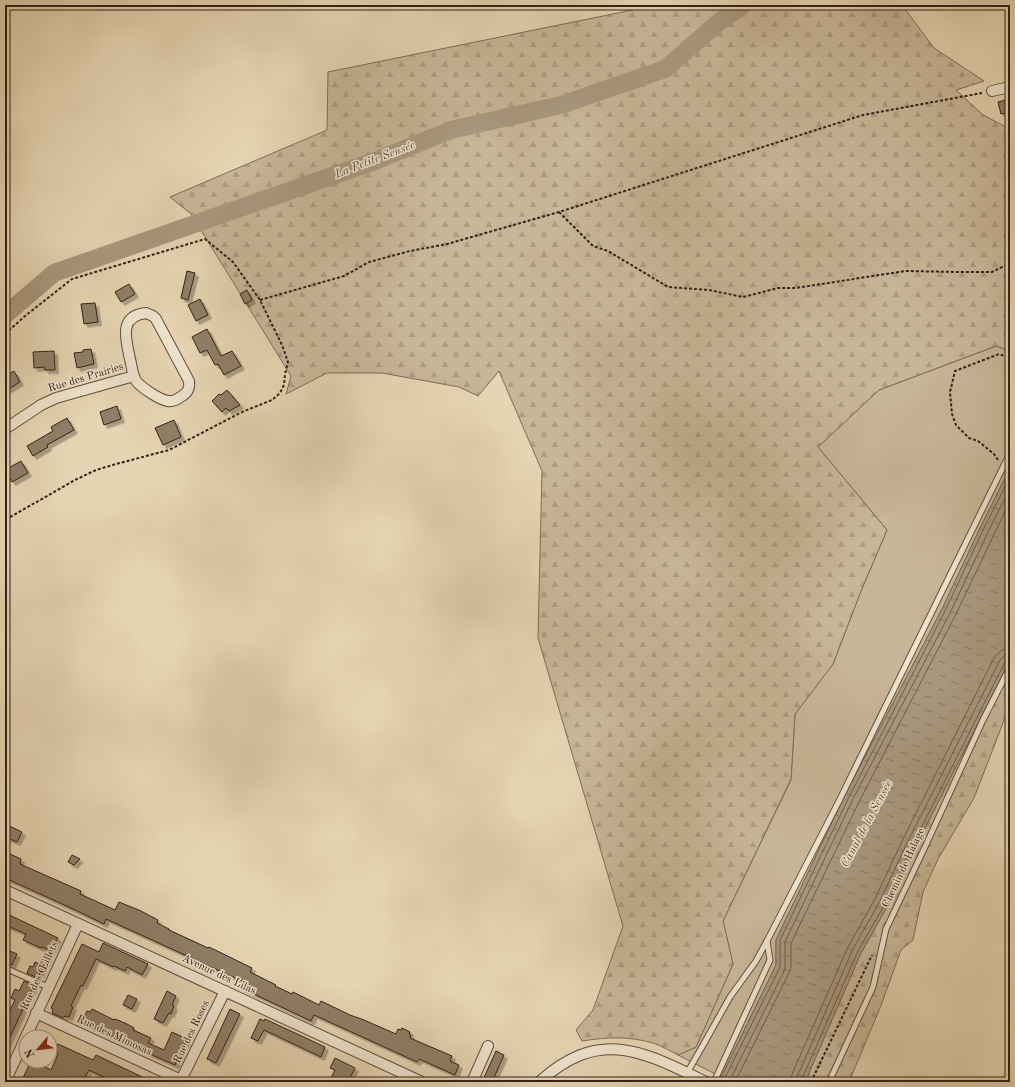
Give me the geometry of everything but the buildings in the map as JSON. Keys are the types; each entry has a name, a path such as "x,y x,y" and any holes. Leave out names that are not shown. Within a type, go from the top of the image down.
{"street":[{"path":"992,91 1010,87"},
{"name":"Rue des Prairies","path":"150,314 156,319 185,370 190,381 189,387 187,392 181,397 172,401 165,400 143,387 134,376 125,337 125,329 128,322 136,315 150,314"},
{"name":"Rue des Prairies","path":"5,429 41,405 56,398 134,376"},
{"name":"Avenue des Lilas","path":"5,890 225,991 401,1078 422,1082"},
{"name":"Rue des Œillets","path":"5,1082 78,924"},
{"name":"Rue des Roses","path":"183,1081 225,991"},
{"name":"Rue des Mimosas","path":"36,1013 183,1081"},
{"path":"472,1082 488,1046"},
{"path":"540,1082 552,1071 573,1058 590,1051 608,1049 623,1050 646,1055 706,1082"}],"lane":[{"path":"687,1073 730,997 756,961 767,942 839,801 1010,454"},
{"name":"Chemin de Halage","path":"829,1082 873,987 886,929 983,720 1010,667"},
{"path":"714,1082 770,960 767,942"},
{"path":"5,968 48,987"}],"path":[{"path":"260,300 344,276 369,262 410,251 447,244 559,212 863,115 992,91"},
{"path":"559,212 592,246 608,251 668,287 708,290 743,297 778,288 796,288 905,271 992,272 1010,263"},
{"path":"5,334 25,316 72,279 206,240 233,262 260,300 282,345 288,362 284,385 280,393 272,400 242,412 169,450 116,464 91,473 70,483 5,520"},
{"path":"1003,467 994,454 978,441 969,438 956,425 952,414 950,392 955,371 999,354 1010,358"},
{"path":"811,1082 874,952"}],"green space":[{"path":"657,5 902,5 934,48 984,81 956,90 983,115 1010,129 1010,351 996,346 879,390 818,447 887,530 861,591 833,664 795,714 791,779 723,921 733,964 696,1047 678,1055 656,1044 635,1039 609,1038 582,1041 576,1030 593,1010 623,926 538,638 542,471 499,371 478,396 459,387 382,373 327,373 286,394 291,376 191,214 170,197 327,130 328,72"},
{"path":"996,346 1010,351 1010,468 942,609 845,795 776,940 776,965 721,1077 678,1055 696,1047 733,964 723,921 791,780 795,714 833,664 861,591 887,530 818,447 879,390"},
{"path":"1010,660 1010,705 974,798 938,859 923,892 913,940 901,950 880,1008 849,1082 805,1082 861,953 888,905 915,848"}],"water":[{"name":"Canal de la Sensée","path":"1010,468 1010,660 915,848 888,905 861,953 805,1082 719,1082 776,965 776,940 845,795 942,609"}],"waterway":[{"name":"La Petite Sensée","path":"5,315 54,273 375,161 451,130 561,105 665,69 719,22 743,5"}]}
